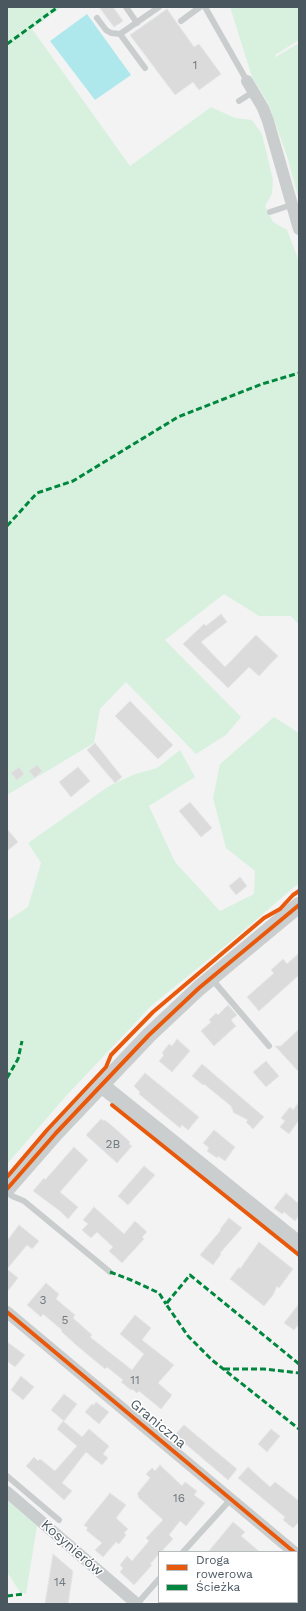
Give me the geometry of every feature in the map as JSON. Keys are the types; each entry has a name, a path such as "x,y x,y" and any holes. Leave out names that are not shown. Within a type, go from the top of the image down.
{"street":[{"path":"247,81 263,108 268,121 299,229"},
{"path":"7,1189 100,1084 149,1035 211,978 297,911"},
{"path":"100,1084 299,1244"},
{"name":"Graniczna","path":"7,1312 293,1551"},
{"name":"Kosynierów","path":"7,1492 137,1604"}],"lane":[{"path":"126,7 137,23"},
{"path":"97,18 106,30 111,33 120,34 159,7"},
{"path":"181,21 200,7"},
{"path":"205,7 247,81"},
{"path":"120,34 145,68"},
{"path":"239,100 253,92"},
{"path":"270,212 291,205"},
{"path":"211,978 269,1046"},
{"path":"7,1192 24,1201 110,1272"},
{"path":"7,1476 59,1520"},
{"path":"184,1551 231,1499"},
{"path":"137,1604 158,1580"}],"green space":[{"path":"7,7 62,7 32,29 130,166 211,107 235,118 252,120 262,134 273,180 272,194 265,206 273,222 287,230 299,261 299,625 291,616 259,616 224,594 165,640 241,717 226,735 196,754 126,682 100,709 94,743 7,795"},
{"path":"230,7 299,7 299,40 275,55 276,57 299,43 299,200 287,156 268,103 252,77"},
{"path":"274,717 299,733 299,883 236,937 151,1006 66,1096 7,1164 7,921 28,907 41,863 28,843 109,786 135,774 157,768 180,750 195,777 149,806 175,862 220,911 254,894 255,871 226,848 213,798 220,764"},
{"path":"7,1500 37,1526 26,1594 20,1592 7,1572"}],"water":[{"path":"87,14 131,75 95,100 50,41"}],"building":[{"path":"99,7 113,7 123,21 114,27"},
{"path":"167,9 194,47 199,44 221,74 199,90 193,82 175,95 130,35"},
{"path":"221,614 227,622 201,642 225,667 256,635 278,656 259,676 249,667 228,688 183,644 204,624 206,626"},
{"path":"130,701 173,745 158,759 115,716"},
{"path":"95,743 122,777 115,783 87,750"},
{"path":"37,765 42,771 35,778 29,771"},
{"path":"19,767 24,774 17,780 11,773"},
{"path":"78,767 90,781 71,797 59,782"},
{"path":"190,802 212,828 201,837 179,811"},
{"path":"7,829 18,842 7,851"},
{"path":"240,877 247,886 236,895 229,886"},
{"path":"299,953 299,975 259,1011 247,997 274,973 271,970 283,959 287,964"},
{"path":"228,1005 237,1015 231,1020 236,1026 214,1046 201,1031 211,1022 209,1020 216,1013 218,1015"},
{"path":"299,1029 299,1072 275,1046 281,1046"},
{"path":"177,1039 190,1051 172,1072 159,1061 164,1055 162,1053 169,1044 172,1046"},
{"path":"266,1061 279,1076 266,1087 253,1072"},
{"path":"202,1064 264,1117 253,1129 246,1122 248,1120 234,1113 231,1106 192,1076"},
{"path":"145,1073 199,1117 188,1130 182,1125 180,1128 139,1094 140,1092 134,1086"},
{"path":"299,1102 299,1120 289,1134 280,1127 285,1121 281,1118 290,1107 293,1110"},
{"path":"101,1119 104,1121 105,1120 118,1131 130,1142 129,1144 132,1146 117,1163 86,1135"},
{"path":"214,1130 235,1147 225,1161 218,1156 217,1158 207,1151 209,1148 203,1143"},
{"path":"74,1147 88,1160 60,1192 78,1207 68,1219 60,1211 33,1191 44,1178 45,1180"},
{"path":"144,1166 155,1175 128,1205 118,1196"},
{"path":"286,1193 299,1204 299,1215 295,1221 284,1212 282,1214 274,1208"},
{"path":"94,1207 124,1234 135,1221 147,1232 142,1237 144,1239 122,1263 109,1251 113,1247 97,1232 91,1238 82,1230 88,1224 83,1220"},
{"path":"229,1218 242,1228 220,1253 221,1254 213,1265 200,1255"},
{"path":"19,1225 39,1241 32,1249 27,1245 7,1269 7,1241"},
{"path":"259,1242 293,1269 279,1288 277,1286 273,1295 264,1306 230,1279 239,1267 240,1269"},
{"path":"7,1269 18,1278 7,1292"},
{"path":"46,1283 59,1294 56,1299 75,1315 73,1318 92,1335 90,1337 132,1370 144,1354 120,1334 135,1315 151,1328 142,1340 174,1365 158,1383 172,1395 161,1409 139,1391 137,1393 132,1389 131,1390 121,1382 123,1380 107,1367 105,1369 75,1344 61,1331 62,1330 43,1314 41,1317 27,1305"},
{"path":"299,1304 299,1324 294,1330 284,1323"},
{"path":"7,1342 25,1355 15,1367 7,1361"},
{"path":"21,1376 34,1387 23,1400 11,1390"},
{"path":"64,1394 77,1404 64,1421 51,1410"},
{"path":"96,1402 109,1412 99,1424 85,1412 92,1404 94,1405"},
{"path":"63,1421 82,1437 89,1429 109,1446 103,1454 108,1458 102,1465 86,1452 62,1483 72,1491 64,1500 26,1466 34,1457 38,1461 40,1459 55,1471 77,1446 57,1429"},
{"path":"184,1425 237,1469 228,1480 175,1435"},
{"path":"271,1429 280,1436 267,1452 258,1444"},
{"path":"160,1465 182,1486 185,1482 197,1491 194,1495 205,1503 186,1526 180,1521 169,1535 173,1539 162,1551 158,1551 158,1555 150,1564 152,1565 134,1585 120,1572 123,1568 120,1565 127,1556 132,1561 149,1541 146,1538 163,1520 138,1497 139,1496 137,1494 150,1478 146,1474 152,1468 155,1471"},
{"path":"248,1467 270,1487 275,1482 299,1501 299,1522 293,1528 283,1520 285,1517 238,1478"},
{"path":"110,1493 126,1505 116,1518 128,1529 124,1533 126,1535 119,1544 116,1542 103,1557 95,1550 102,1543 86,1530 88,1528 84,1525"},
{"path":"233,1522 245,1532 241,1536 259,1551 209,1551"},
{"path":"53,1554 73,1571 68,1604 45,1604"}],"marked path":[{"path":"7,44 58,7"},
{"path":"7,526 37,493 73,481 178,417 262,384 299,373"},
{"path":"7,1078 18,1059 22,1041"},
{"path":"110,1272 159,1293 166,1304"},
{"path":"299,1364 190,1275 166,1304 188,1336 212,1360 299,1429"},
{"path":"224,1369 264,1369 299,1373"},
{"path":"7,1596 23,1594"}],"cycle path":[{"path":"7,1177 47,1130 106,1067 111,1055 153,1012 264,918 280,909 293,895 299,891"},
{"path":"7,1189 56,1133 149,1035 199,988 299,905"},
{"path":"112,1105 299,1255"},
{"path":"7,1312 293,1551"}]}
